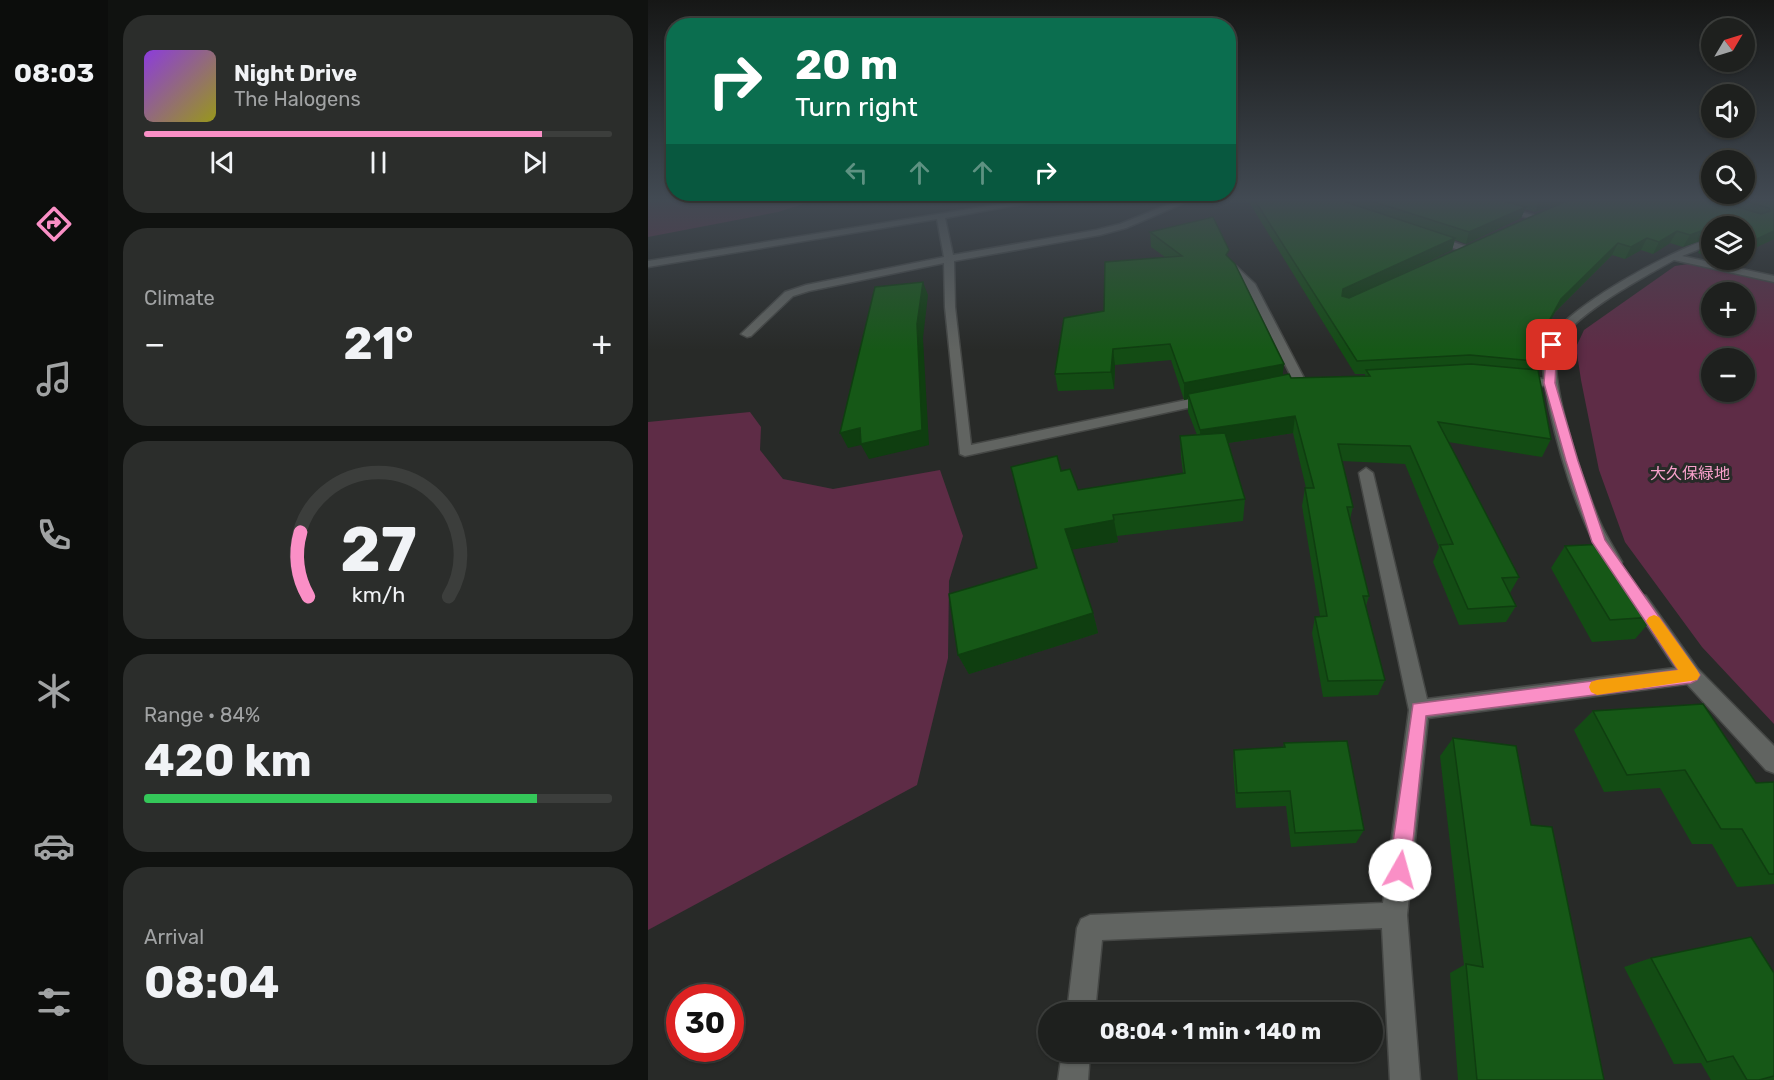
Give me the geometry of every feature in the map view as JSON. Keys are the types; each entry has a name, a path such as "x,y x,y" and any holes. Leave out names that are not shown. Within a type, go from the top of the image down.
{"street":[{"path":"648,264 741,249"},
{"path":"947,249 950,307 965,451 1224,396"},
{"path":"747,334 789,294 1004,249"},
{"path":"1619,570 1599,542 1572,461 1550,383 1552,345 1559,332 1578,316 1673,257 1692,249"},
{"path":"1458,255 1468,250"},
{"path":"1673,257 1774,279"},
{"path":"1232,268 1250,284 1300,382"},
{"path":"1507,379 1550,383"},
{"path":"1366,473 1419,710 1394,915 1405,1080"},
{"path":"1632,589 1691,675 1774,762"},
{"path":"1419,710 1691,675"},
{"path":"1082,1002 1090,928 1394,915"},
{"path":"1073,1080 1075,1062"}],"green space":[{"name":"大久保緑地","path":"1688,264 1701,267 1701,270 1715,270 1774,283 1774,724 1702,647 1625,542 1599,470 1581,380 1576,347 1584,330 1675,266"},
{"path":"750,412 761,427 760,450 783,479 833,489 940,470 963,536 949,581 948,658 917,785 648,930 648,422"}],"building":[{"path":"1173,249 1229,249 1226,255 1235,264 1284,364 1184,383 1170,344 1113,349 1111,372 1055,374 1064,318 1104,311 1105,262 1182,256"},
{"path":"1286,249 1430,249 1343,289 1342,296 1349,298 1458,249 1611,249 1561,299 1543,332 1545,356 1533,355 1534,361 1470,355 1357,361"},
{"path":"923,282 917,324 922,430 861,444 860,428 840,433 875,287"},
{"path":"1471,364 1538,370 1551,439 1438,422 1519,577 1502,578 1516,606 1468,609 1440,545 1453,544 1410,446 1338,444 1353,507 1347,507 1369,596 1363,596 1385,680 1328,681 1315,617 1327,616 1305,488 1314,488 1295,416 1200,430 1188,394 1289,374 1291,378 1370,376 1366,370"},
{"path":"1225,433 1245,499 1113,515 1114,520 1065,529 1093,613 958,655 949,594 1037,568 1011,467 1057,456 1061,471 1070,469 1078,490 1185,473 1180,436"},
{"path":"1605,544 1654,617 1610,620 1565,546"},
{"path":"1703,704 1756,783 1774,782 1774,874 1769,874 1742,829 1721,829 1685,770 1627,775 1593,711"},
{"path":"1453,738 1516,746 1531,825 1552,827 1604,1080 1477,1080 1466,964 1483,967"},
{"path":"1347,741 1364,830 1295,833 1290,791 1237,793 1234,750 1285,747 1284,743"},
{"path":"1751,937 1774,973 1774,1076 1759,1080 1747,1080 1733,1056 1707,1062 1651,958"}],"slow traffic":[{"path":"1597,687 1691,675 1654,621"}],"route":[{"path":"1400,870 1419,710 1691,675 1599,542 1572,461 1550,383 1552,345"}]}
